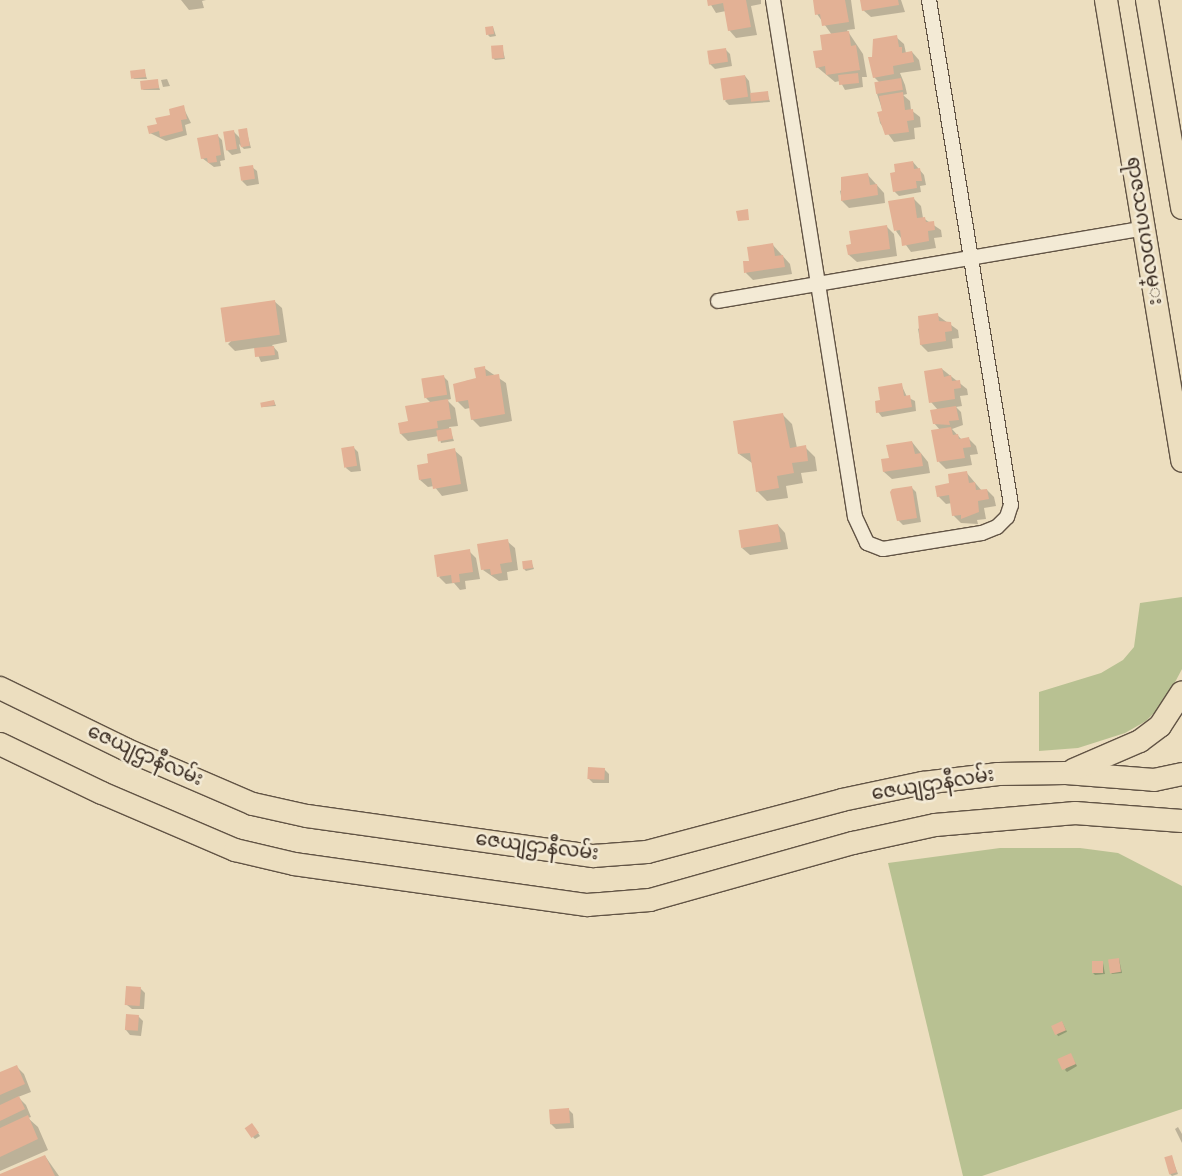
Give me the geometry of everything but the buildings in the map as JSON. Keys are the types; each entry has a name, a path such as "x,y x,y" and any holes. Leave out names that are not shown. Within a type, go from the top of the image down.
{"main road":[{"name":"ရာဇသဂၤဟလမ္း","path":"1106,0 1182,461"},
{"path":"1148,0 1182,208"},
{"name":"ဇေယျဌာနီလမ်း","path":"0,688 125,749 253,804 307,816 593,856 647,852 842,800 923,783 998,774 1066,773 1154,780 1182,774"},
{"path":"1066,773 1116,754 1140,741 1160,726 1182,692"},
{"path":"0,744 102,793 235,850 294,864 587,905 650,900 853,843 935,825 1075,813 1182,821"}],"street":[{"path":"773,0 855,517 867,543 883,549 982,533 997,527 1007,517 1011,505 929,0"},
{"path":"718,301 972,260 1144,228"}],"green space":[{"path":"1182,597 1182,669 1164,703 1146,721 1125,733 1078,748 1039,751 1039,692 1101,673 1123,660 1134,647 1140,603"},
{"path":"1000,848 1080,848 1118,853 1182,886 1182,1109 982,1176 963,1176 888,863"}]}
